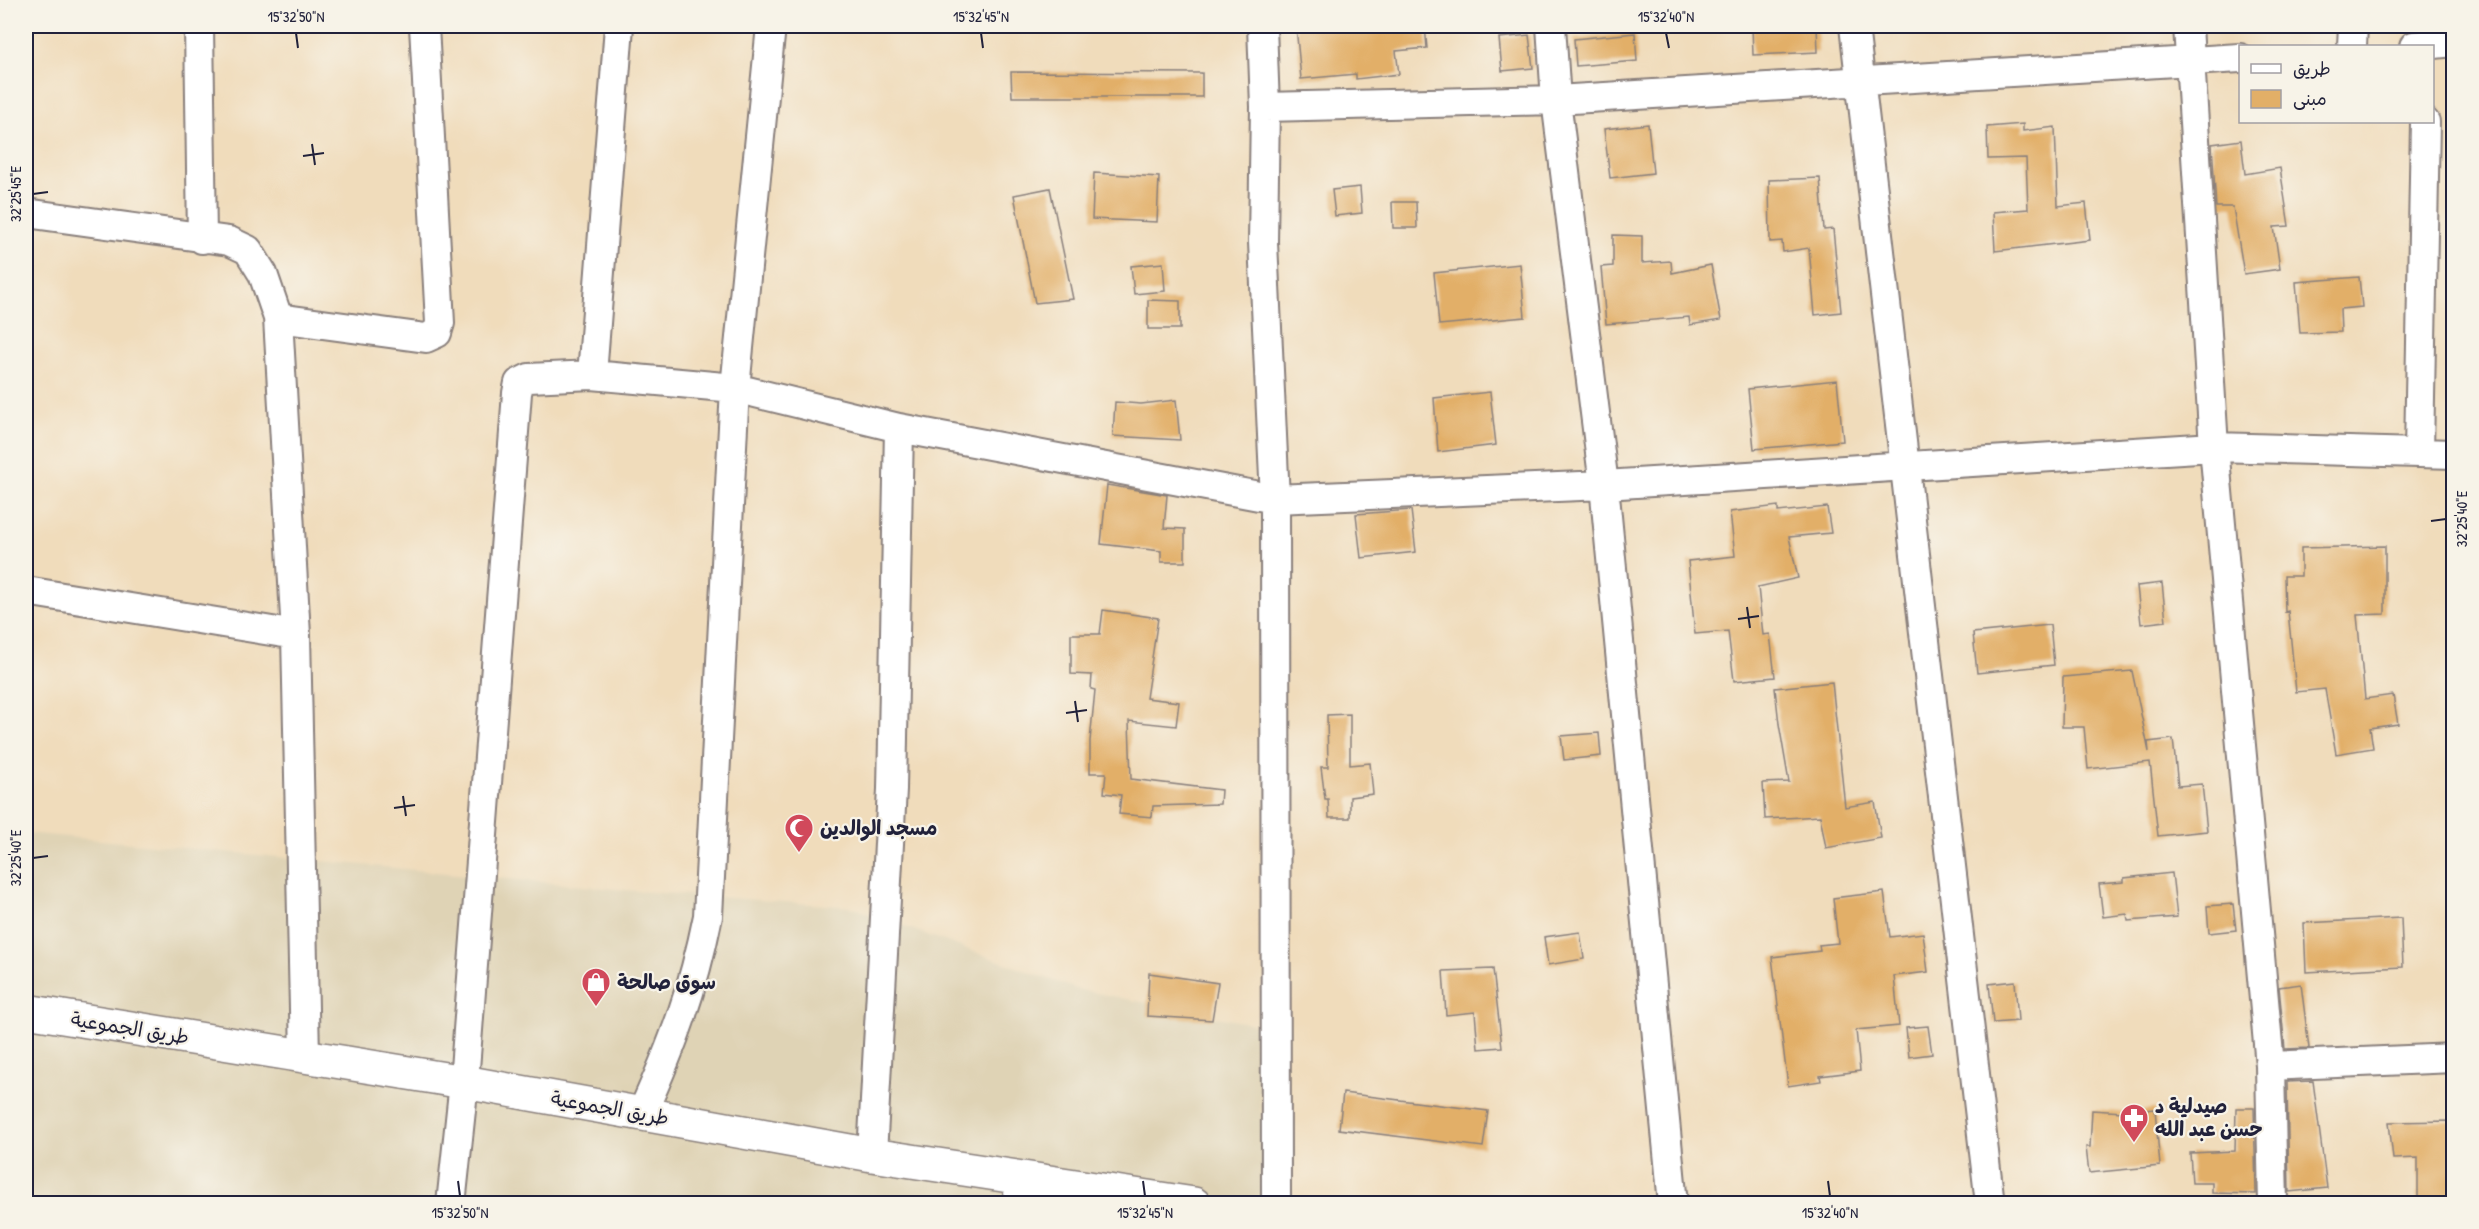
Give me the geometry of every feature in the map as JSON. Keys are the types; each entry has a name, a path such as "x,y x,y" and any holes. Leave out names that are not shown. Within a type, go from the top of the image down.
{"main road":[{"name":"طريق الجموعية","path":"26,1011 642,1113 872,1155 1019,1191 1194,1203"}],"street":[{"path":"199,26 202,239"},
{"path":"278,318 426,338 437,333 440,323 424,26"},
{"path":"592,375 619,26"},
{"path":"642,1113 675,1039 697,970 708,916 735,387 771,26"},
{"path":"1262,26 1265,107 1263,242 1275,499 1276,1203"},
{"path":"1551,26 1556,100 1604,485 1673,1203"},
{"path":"1854,26 1990,1203"},
{"path":"2188,26 2214,447 2270,1066 2274,1203"},
{"path":"2352,45 2353,26"},
{"path":"1265,107 1556,100 2239,58"},
{"path":"2419,453 2425,123"},
{"path":"26,213 229,241 248,250 262,274 278,318 296,635 305,1056"},
{"path":"451,1203 464,1082 517,393 519,383 529,378 592,375 735,387 899,428 1275,499 1604,485 2214,447 2454,454"},
{"path":"872,1155 892,789 899,428"},
{"path":"26,591 296,635"},
{"path":"2270,1066 2454,1058"}],"shaded area":[{"name":"سوق صالحة","path":"26,833 636,891 851,907 1076,989 1257,1025 1266,1058 1260,1097 1269,1203 26,1203"}],"building":[{"path":"1296,26 1425,26 1427,48 1396,51 1399,74 1356,79 1356,74 1301,79"},
{"path":"1752,26 1817,26 1818,52 1753,55"},
{"path":"1635,33 1637,61 1576,66 1574,39"},
{"path":"1529,35 1533,68 1502,71 1499,38"},
{"path":"1011,72 1202,73 1202,97 1012,97"},
{"path":"1648,124 1653,173 1610,178 1604,129"},
{"path":"2023,124 2023,131 2055,127 2058,206 2086,203 2090,240 1995,251 1993,212 2028,209 2026,158 1988,159 1987,127"},
{"path":"2241,140 2245,174 2280,168 2289,226 2274,227 2280,269 2244,274 2233,207 2216,207 2212,144"},
{"path":"1094,173 1159,177 1157,222 1092,219"},
{"path":"1820,178 1824,230 1833,229 1841,312 1815,315 1809,248 1783,252 1782,241 1770,242 1769,180"},
{"path":"1360,187 1362,213 1335,216 1332,190"},
{"path":"1050,188 1073,299 1035,303 1014,195"},
{"path":"1392,202 1416,202 1417,228 1393,228"},
{"path":"1613,235 1642,236 1642,263 1671,261 1672,273 1711,265 1721,320 1690,325 1689,317 1606,324 1601,267 1613,266"},
{"path":"1163,263 1165,291 1134,294 1131,266"},
{"path":"1520,264 1525,317 1439,325 1434,273"},
{"path":"2359,277 2362,307 2340,309 2341,332 2300,333 2296,282"},
{"path":"1148,300 1180,301 1180,329 1148,329"},
{"path":"1837,380 1843,441 1754,449 1748,389"},
{"path":"1490,392 1496,445 1438,452 1434,398"},
{"path":"1176,400 1180,440 1113,436 1115,402 1141,404"},
{"path":"1107,485 1167,495 1164,528 1185,529 1185,562 1161,562 1161,551 1101,544"},
{"path":"1778,506 1778,512 1827,507 1831,533 1789,537 1798,578 1758,587 1763,635 1770,634 1775,677 1734,681 1728,631 1695,634 1688,561 1735,556 1730,512"},
{"path":"1411,510 1416,552 1361,558 1356,514"},
{"path":"2385,546 2385,614 2357,615 2365,699 2393,695 2398,724 2370,728 2373,748 2336,754 2325,689 2296,692 2288,611 2285,612 2284,576 2301,576 2301,548"},
{"path":"2162,583 2166,621 2141,624 2137,586"},
{"path":"1103,610 1158,618 1146,698 1179,702 1176,726 1129,721 1131,779 1221,790 1220,804 1153,806 1152,817 1119,814 1121,795 1104,793 1106,773 1090,773 1090,741 1095,690 1091,689 1092,675 1071,674 1071,634 1100,634"},
{"path":"2050,625 2054,665 1977,673 1973,633"},
{"path":"2132,671 2149,752 2148,742 2173,739 2178,786 2202,784 2207,831 2158,836 2150,762 2088,769 2084,727 2062,727 2063,677"},
{"path":"1832,682 1845,807 1875,802 1881,838 1826,848 1820,816 1765,819 1763,783 1789,782 1775,688"},
{"path":"1350,714 1350,765 1370,763 1373,794 1350,797 1350,818 1329,818 1328,799 1325,799 1321,767 1328,767 1327,715"},
{"path":"1599,733 1601,756 1564,760 1561,736"},
{"path":"2172,873 2177,917 2128,921 2127,914 2103,917 2099,884 2124,882 2124,878"},
{"path":"1884,892 1890,937 1923,933 1928,972 1894,976 1899,1026 1856,1030 1860,1071 1820,1076 1821,1081 1788,1086 1772,957 1820,951 1819,945 1838,943 1833,898"},
{"path":"2233,904 2236,930 2209,933 2207,906"},
{"path":"2401,918 2403,967 2306,972 2304,923"},
{"path":"1580,932 1584,959 1548,965 1544,937"},
{"path":"1493,969 1502,1047 1478,1049 1475,1012 1446,1015 1443,971"},
{"path":"1149,973 1218,983 1212,1020 1147,1016"},
{"path":"2015,981 2018,1021 1993,1023 1989,984"},
{"path":"2301,984 2309,1048 2285,1049 2279,987"},
{"path":"1928,1026 1932,1054 1909,1057 1906,1028"},
{"path":"2313,1081 2327,1188 2289,1192 2287,1082"},
{"path":"1343,1093 1488,1111 1483,1147 1339,1129"},
{"path":"2236,1108 2254,1108 2256,1194 2212,1193 2212,1183 2192,1183 2190,1153 2235,1151"},
{"path":"2155,1109 2160,1166 2089,1173 2086,1147 2090,1147 2092,1110 2123,1112"},
{"path":"2453,1121 2453,1203 2418,1203 2418,1158 2393,1159 2389,1122"}],"place":[{"name":"مسجد الوالدين","path":"799,854"},
{"name":"سوق صالحة","path":"596,1008"},
{"name":"صيدلية د حسن عبد الله","path":"2134,1144"}]}
